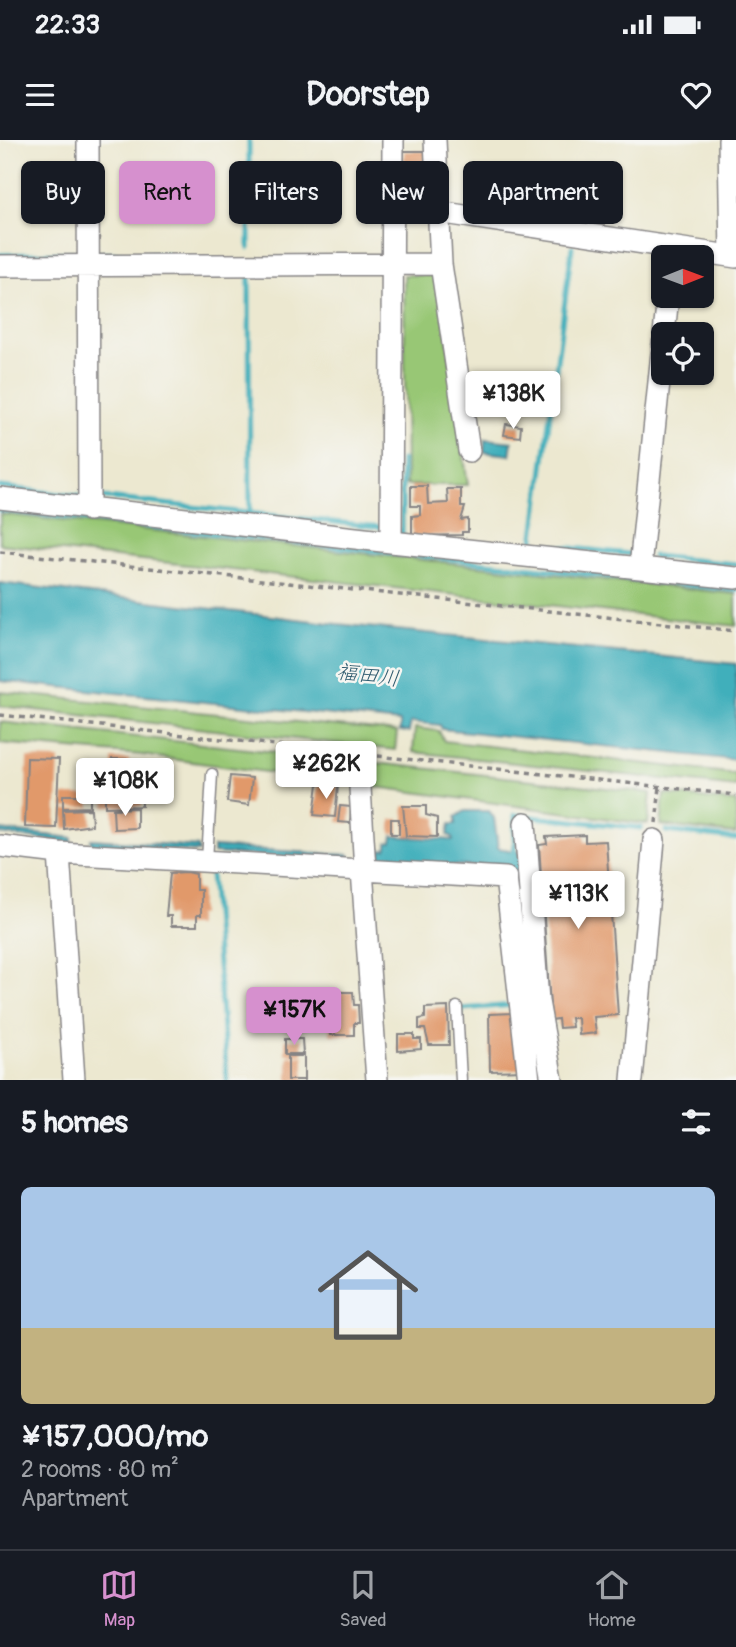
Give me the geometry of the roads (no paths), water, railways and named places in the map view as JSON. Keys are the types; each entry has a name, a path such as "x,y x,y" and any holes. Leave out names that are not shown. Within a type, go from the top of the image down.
{"street":[{"path":"88,140 89,510"},
{"path":"391,542 393,140"},
{"path":"435,140 436,161"},
{"path":"714,255 734,257 729,140"},
{"path":"449,214 651,248"},
{"path":"439,224 441,264 469,451"},
{"path":"0,265 441,264"},
{"path":"640,568 659,385"},
{"path":"0,498 89,510 736,578"},
{"path":"360,788 377,1080"},
{"path":"525,823 538,1001 552,1080"},
{"path":"632,1080 654,840"},
{"path":"0,846 59,853 506,878 528,1080"},
{"path":"59,853 74,1080"}],"lane":[{"path":"207,861 212,774"},
{"path":"457,1007 461,1080"}],"water":[{"path":"485,439 512,442 510,455 484,452"},
{"name":"福田川","path":"0,583 337,624 736,664 736,760 442,729 440,725 411,722 409,732 400,731 400,722 0,681"},
{"path":"465,811 489,811 494,818 498,848 520,852 544,1080 536,1080 512,868 382,862 380,851 387,849 387,843 392,842 393,836 453,840 453,837 448,835 450,824 456,824 456,817"},
{"path":"0,830 72,838 72,843 0,834"},
{"path":"91,839 198,847 199,852 92,845"},
{"path":"213,847 349,855 350,861 213,853"}],"waterway":[{"path":"249,140 249,248"},
{"path":"572,247 533,544 630,554"},
{"path":"0,255 77,253"},
{"path":"99,254 167,255"},
{"path":"249,277 250,513"},
{"path":"402,460 402,534"},
{"path":"0,487 78,496"},
{"path":"98,497 381,527"},
{"path":"0,510 736,590"},
{"path":"653,556 736,564"},
{"path":"514,859 515,815 641,828"},
{"path":"666,831 736,839"},
{"path":"211,874 227,1080"},
{"path":"461,1014 461,1009 515,1005"}]}
